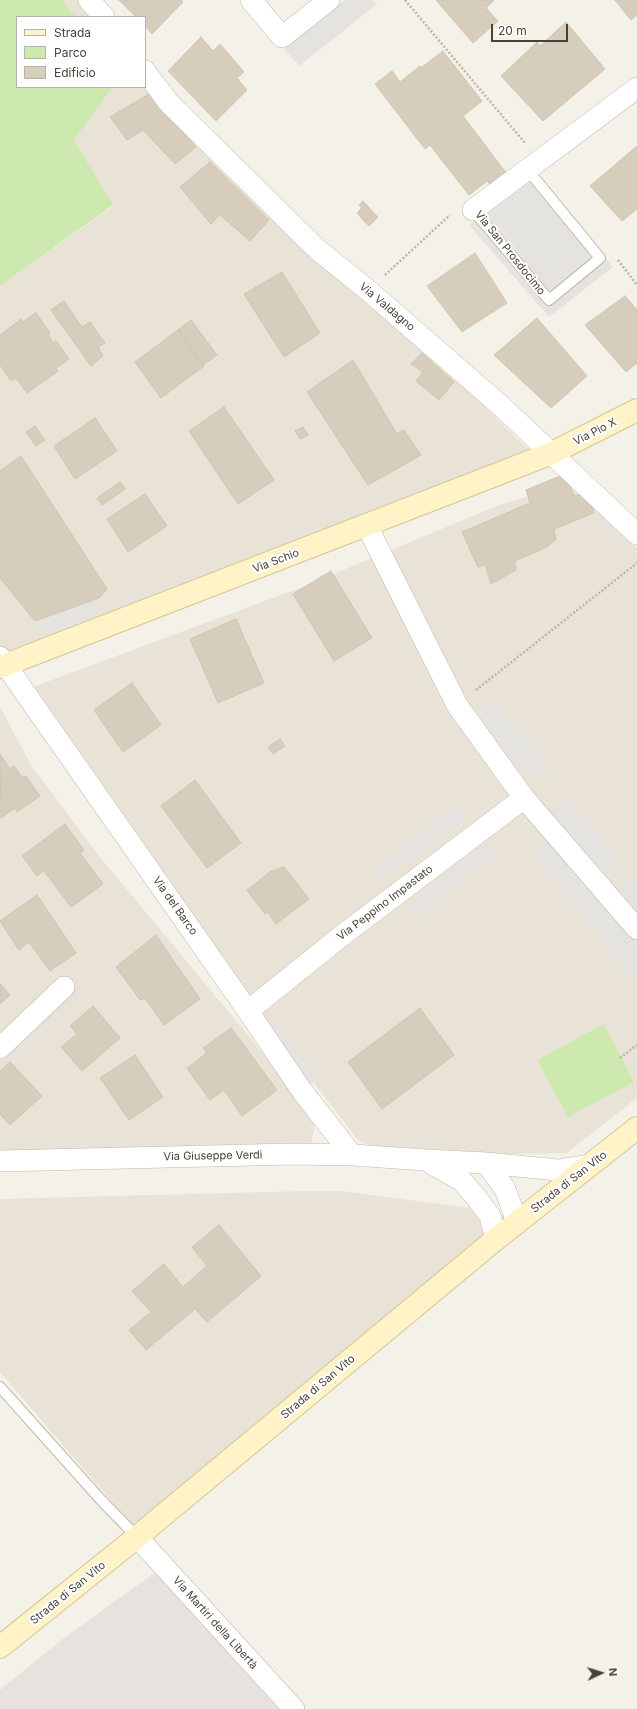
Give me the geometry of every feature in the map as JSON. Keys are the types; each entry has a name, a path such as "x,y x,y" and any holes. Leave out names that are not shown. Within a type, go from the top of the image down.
{"main road":[{"name":"Via Pio X","path":"552,453 637,410"},
{"name":"Via Schio","path":"2,663 367,526 552,453"},
{"name":"Strada di San Vito","path":"0,1647 137,1537 496,1239 637,1128"}],"street":[{"path":"88,0 103,16"},
{"path":"251,0 282,37 329,0"},
{"name":"Via Valdagno","path":"146,72 169,103 306,238 500,405 637,534"},
{"name":"Via San Prosdocimo","path":"473,210 637,88"},
{"path":"367,526 456,705 524,798 637,929"},
{"name":"Via del Barco","path":"2,663 248,1011 302,1091 352,1154"},
{"name":"Via Peppino Impastato","path":"248,1011 344,934 524,798"},
{"path":"0,1048 64,987"},
{"name":"Via Giuseppe Verdi","path":"0,1161 352,1154 486,1163 558,1170 590,1165"},
{"name":"Via Giuseppe Verdi","path":"426,1160 461,1180 490,1216 496,1239"},
{"path":"486,1163 505,1189 517,1222"},
{"name":"Via Martiri della Libertà","path":"137,1537 294,1709"}],"lane":[{"name":"Via San Prosdocimo","path":"473,210 549,300 600,258 527,169"},
{"path":"0,1386 101,1500 137,1537"}],"path":[{"path":"369,291 465,201 473,210"},
{"path":"456,705 637,563"},
{"path":"620,1058 637,1045"}],"shaded area":[{"path":"63,0 79,0 92,16 75,16"},
{"path":"345,0 373,0 377,4 299,66 284,49"},
{"path":"112,88 146,88 413,331 508,430 535,455 0,658 0,286 113,206 74,140"},
{"path":"539,175 613,267 549,317 469,225"},
{"path":"567,484 637,548 637,1098 567,1153 512,1154 370,1146 358,1140 277,1035 33,687 305,586 499,505"},
{"path":"94,600 100,613 43,636 37,623"},
{"path":"494,701 550,769 532,780 477,718"},
{"path":"0,707 31,765 99,856 257,1046 315,1124 311,1143 62,1153 0,1153"},
{"path":"566,796 622,863 605,874 548,813"},
{"path":"458,806 467,818 382,879 374,866"},
{"path":"550,837 637,946 637,977 634,981 532,853"},
{"path":"489,842 498,853 416,917 407,905"},
{"path":"637,874 637,909 620,891"},
{"path":"275,1018 317,1080 305,1088 263,1026"},
{"path":"340,1191 486,1210 503,1215 516,1225 136,1530 0,1372 0,1199"},
{"path":"165,1565 293,1709 0,1709 0,1690 60,1641"}],"green space":[{"path":"0,0 63,0 75,16 16,16 16,88 112,88 74,140 113,205 0,286"},
{"path":"604,1024 634,1082 568,1117 537,1060"}],"building":[{"path":"119,0 181,0 183,2 152,34 146,27 146,16 135,16"},
{"path":"436,0 494,0 486,8 498,21 473,43"},
{"path":"615,0 637,0 637,15 631,20"},
{"path":"566,22 605,69 543,121 501,76 537,42 540,46"},
{"path":"201,37 213,51 220,44 244,72 237,78 247,90 216,121 168,71"},
{"path":"443,51 482,101 463,116 507,174 491,186 487,181 469,195 430,145 425,149 375,84 392,71 400,82 420,66 421,68"},
{"path":"149,94 196,147 175,164 143,130 127,140 110,117"},
{"path":"637,146 637,209 622,221 590,186"},
{"path":"210,162 269,220 250,241 220,215 211,224 180,187"},
{"path":"363,201 373,212 364,221 357,213 362,208 359,205"},
{"path":"373,212 378,217 369,226 364,221"},
{"path":"475,253 507,303 462,332 427,286"},
{"path":"282,272 320,333 284,357 244,294"},
{"path":"625,296 637,310 637,363 626,372 585,325"},
{"path":"64,301 82,327 90,322 105,343 98,347 103,356 91,366 51,310"},
{"path":"36,313 50,333 48,334 53,343 56,341 69,359 56,368 58,371 27,393 16,378 11,381 0,365 0,335 21,319 23,322"},
{"path":"537,318 587,376 551,408 494,355"},
{"path":"191,320 217,355 203,365 178,330"},
{"path":"178,330 204,366 161,398 135,362"},
{"path":"422,353 454,382 439,400 416,381 423,372 411,364"},
{"path":"353,360 397,434 404,430 421,455 368,485 307,392"},
{"path":"224,407 274,480 238,504 189,431"},
{"path":"95,418 117,451 75,479 54,446"},
{"path":"35,426 45,440 36,446 26,432"},
{"path":"303,427 308,435 300,439 295,431"},
{"path":"21,456 107,589 99,598 35,621 0,578 0,471"},
{"path":"565,474 574,496 588,492 594,513 554,529 556,539 547,547 515,561 516,570 491,584 485,564 478,567 462,532 530,503 526,490"},
{"path":"120,482 125,489 102,505 97,498"},
{"path":"145,494 167,526 128,552 107,519"},
{"path":"331,571 372,638 334,661 293,594"},
{"path":"236,619 264,683 218,703 190,639"},
{"path":"132,683 161,725 123,752 94,710"},
{"path":"280,739 285,746 273,754 268,747"},
{"path":"0,754 10,769 14,766 23,778 26,776 40,796 17,812 15,808 1,818"},
{"path":"195,780 241,843 207,868 161,806"},
{"path":"65,824 84,850 80,853 103,884 71,907 44,871 37,876 22,856"},
{"path":"284,867 309,899 276,924 268,912 265,914 247,890 270,872"},
{"path":"37,895 76,953 50,971 29,942 19,950 0,921"},
{"path":"156,935 200,999 164,1025 145,998 140,1000 116,967"},
{"path":"0,984 10,995 0,1004"},
{"path":"93,1006 120,1038 82,1071 61,1047 77,1034 70,1026"},
{"path":"420,1008 454,1055 382,1109 348,1062"},
{"path":"231,1028 277,1090 242,1116 224,1090 210,1100 187,1068 207,1053 203,1048"},
{"path":"135,1055 163,1097 129,1120 100,1078"},
{"path":"10,1062 42,1096 10,1125 0,1114 0,1071"},
{"path":"219,1225 261,1276 207,1322 195,1309 146,1350 129,1330 151,1312 132,1291 164,1264 183,1287 207,1266 192,1247"}]}
